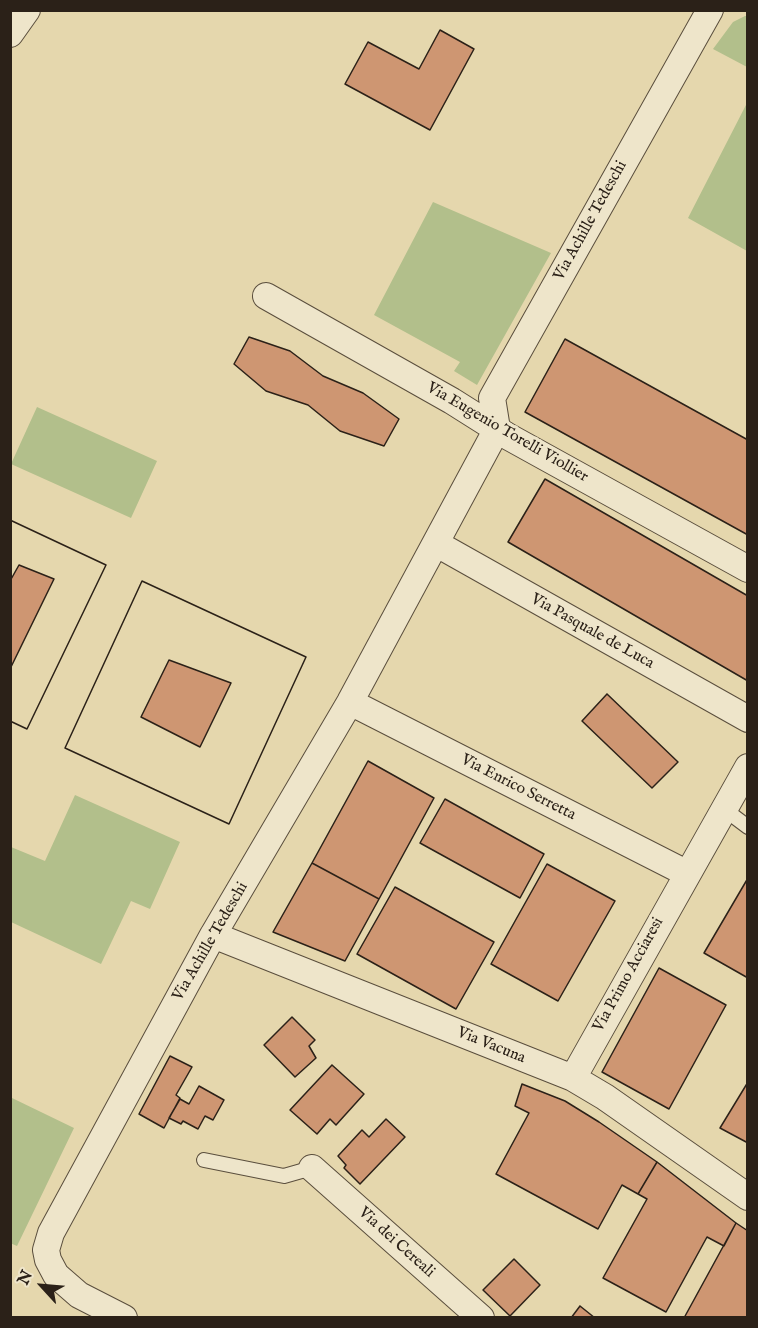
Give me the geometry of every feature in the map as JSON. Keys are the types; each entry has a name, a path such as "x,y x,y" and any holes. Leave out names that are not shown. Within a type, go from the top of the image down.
{"street":[{"path":"10,34 27,10"},
{"name":"Via Achille Tedeschi","path":"124,1317 79,1294 64,1283 56,1275 48,1260 48,1242 213,935 350,702 437,544 497,429 492,398 661,95 711,12"},
{"name":"Via Eugenio Torelli Viollier","path":"266,296 747,569"},
{"name":"Via Pasquale de Luca","path":"437,544 747,719"},
{"name":"Via Enrico Serretta","path":"350,702 686,873"},
{"name":"Via Primo Acciaresi","path":"573,1078 747,767"},
{"name":"Via Vacuna","path":"213,935 573,1078 605,1097 747,1197"},
{"name":"Via dei Cereali","path":"312,1168 481,1317"}],"lane":[{"path":"724,809 747,827"},
{"path":"204,1160 285,1176 312,1168"}],"green space":[{"path":"748,16 747,67 713,49 733,22"},
{"path":"747,103 747,251 688,218"},
{"path":"433,202 551,253 477,385 454,371 460,362 374,315"},
{"path":"37,407 157,461 131,518 11,464"},
{"path":"75,795 180,842 150,909 131,901 101,964 11,922 11,847 45,861"},
{"path":"12,1098 74,1128 17,1246 10,1243"}],"building":[{"path":"440,30 474,49 430,130 345,84 368,42 419,69"},
{"path":"249,337 290,351 323,376 363,393 399,419 384,446 340,431 308,405 266,391 234,364"},
{"path":"565,339 748,440 748,535 525,412"},
{"path":"545,479 748,596 748,681 508,542"},
{"path":"10,520 106,565 27,729 10,721 10,669 54,579 19,565 10,581"},
{"path":"10,520 106,565 27,729 10,721"},
{"path":"142,581 306,657 229,824 65,748","holes":["169,660 231,683 200,747 141,717"]},
{"path":"142,581 306,657 229,824 65,748"},
{"path":"607,694 678,762 652,788 582,721"},
{"path":"368,761 434,798 379,899 312,863"},
{"path":"445,799 544,854 520,898 420,843"},
{"path":"312,863 379,899 345,961 273,932"},
{"path":"547,864 615,901 558,1001 491,964"},
{"path":"748,878 748,978 704,953"},
{"path":"395,887 494,942 456,1009 357,954"},
{"path":"659,968 726,1005 669,1109 602,1072"},
{"path":"292,1017 315,1040 309,1046 316,1058 295,1077 264,1045"},
{"path":"170,1056 192,1067 176,1095 180,1098 164,1128 139,1114"},
{"path":"332,1065 364,1094 336,1125 330,1119 317,1134 290,1110"},
{"path":"748,1082 748,1143 720,1128"},
{"path":"522,1084 565,1101 657,1162 638,1194 622,1185 598,1229 496,1174 529,1113 515,1106"},
{"path":"199,1086 224,1100 213,1120 205,1116 198,1129 183,1121 181,1124 169,1118 180,1099 189,1104"},
{"path":"386,1119 405,1137 360,1184 344,1168 346,1165 338,1156 362,1130 369,1137"},
{"path":"657,1162 736,1223 724,1246 707,1237 666,1312 603,1278 647,1199 638,1194"},
{"path":"736,1223 748,1231 748,1318 684,1318"},
{"path":"514,1259 540,1285 510,1316 483,1290"},
{"path":"580,1306 595,1318 571,1318"}]}
